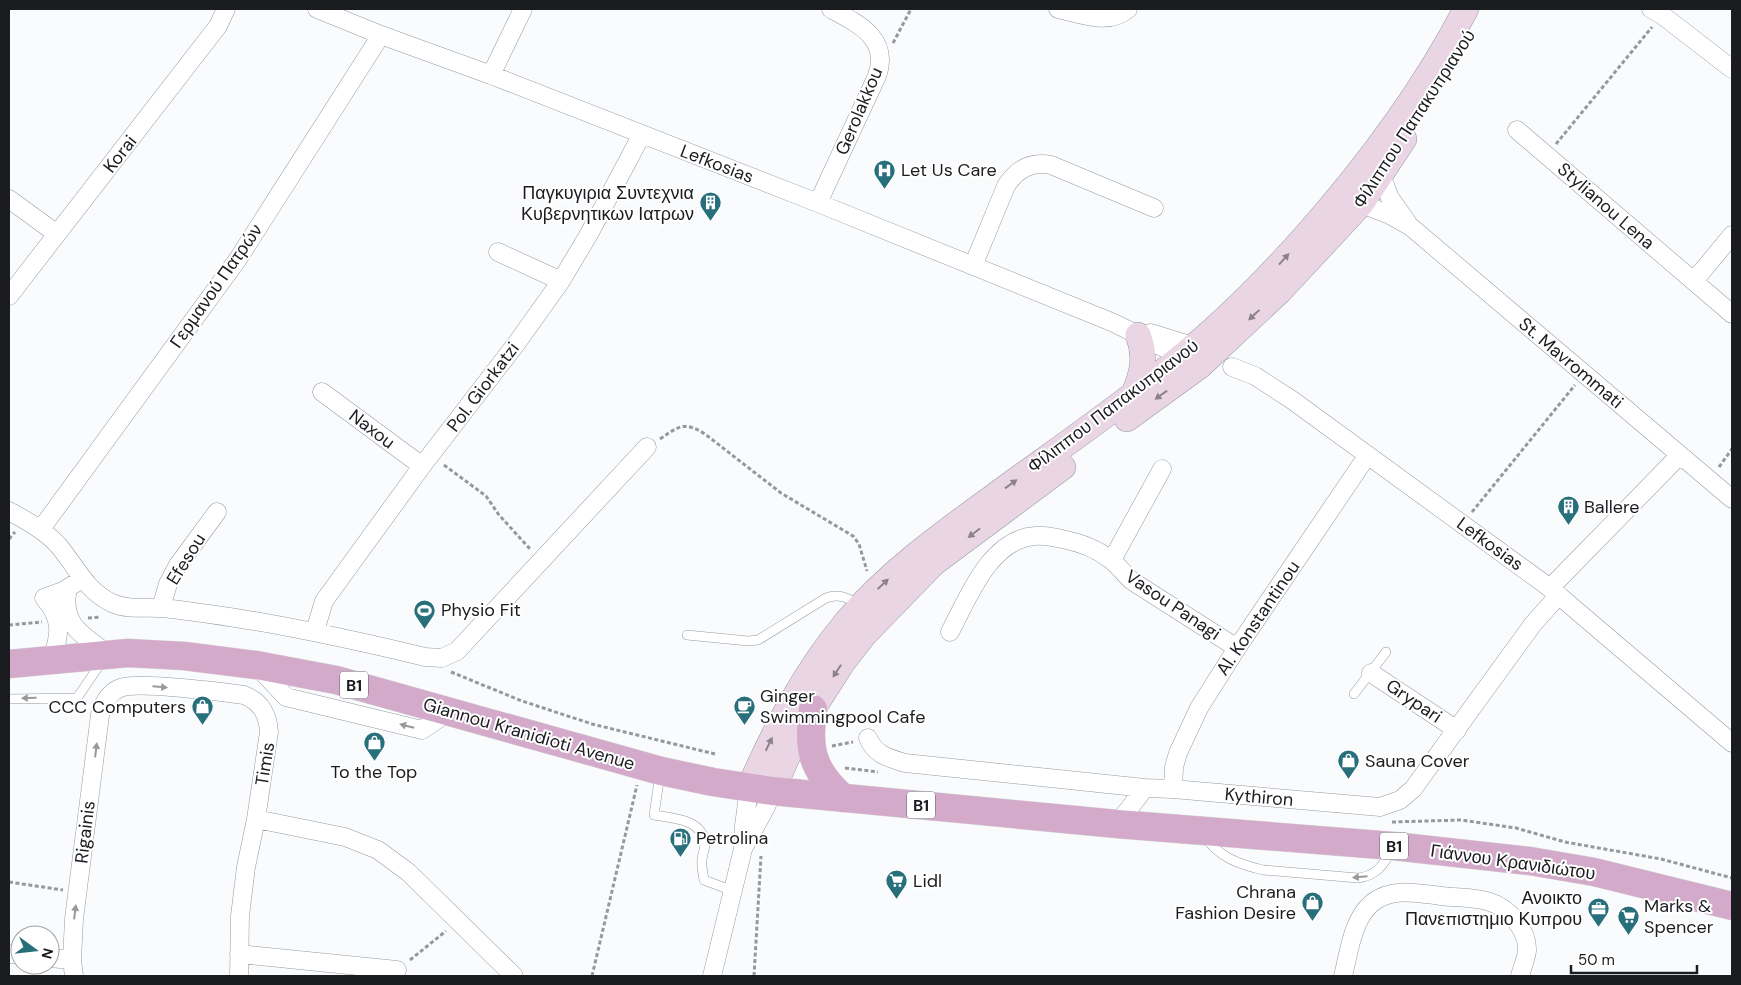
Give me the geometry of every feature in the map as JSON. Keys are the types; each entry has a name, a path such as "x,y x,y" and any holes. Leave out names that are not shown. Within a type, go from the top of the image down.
{"main road":[{"name":"Φίλιππου Παπακυπριανού","path":"761,790 768,744 790,703 824,651 848,620 922,549 1134,393 1204,358 1267,279 1353,181 1383,142 1450,41 1466,9"},
{"name":"Φίλιππου Παπακυπριανού","path":"761,790 790,751 813,709 843,662 864,635 934,563 1204,358 1280,291 1360,204 1458,57 1485,9"},
{"path":"1134,393 1140,381 1144,360 1143,348 1138,335"},
{"name":"Giannou Kranidioti Avenue","path":"9,664 108,654 152,654 256,665 336,680 686,777 761,790 1052,817"},
{"path":"813,709 810,737 814,761 824,778 843,798"},
{"name":"Γιάννου Κρανιδιώτου","path":"1052,817 1393,846 1530,861 1578,869 1732,906"}],"street":[{"name":"Korai","path":"9,296 218,26 226,9"},
{"name":"Lefkosias","path":"317,9 818,203 1114,323 1138,335 1255,376 1554,591 1732,743"},
{"path":"491,75 523,9"},
{"name":"Gerolakkou","path":"818,203 877,76 881,63 876,42 867,31 854,21 831,9"},
{"path":"1058,9 1112,18 1128,9"},
{"path":"1657,12 1732,69"},
{"name":"Γερμανού Πατρών","path":"41,529 238,259 381,35"},
{"name":"Stylianou Lena","path":"1517,130 1732,314"},
{"name":"Pol. Giorkatzi","path":"315,632 324,601 426,460 516,344 561,281 589,234 642,134"},
{"path":"973,266 1006,186 1012,177 1025,166 1042,163 1050,165 1154,208"},
{"name":"St. Mavrommati","path":"1381,175 1390,198 1411,227"},
{"path":"9,199 58,234"},
{"name":"St. Mavrommati","path":"1360,204 1388,214 1411,227 1732,498"},
{"path":"1694,282 1732,235"},
{"path":"498,252 561,281"},
{"name":"Lefkosias","path":"1114,323 1165,336 1204,358"},
{"name":"Naxou","path":"322,392 426,460"},
{"path":"75,584 122,607 161,608 315,632 426,657 442,658 456,651 647,447"},
{"name":"Al. Konstantinou","path":"1173,790 1174,767 1183,740 1199,708 1237,648 1367,456"},
{"name":"Kythiron","path":"868,738 871,746 877,752 888,758 905,762 1144,788 1380,807 1393,804 1406,796 1420,781 1533,624 1554,591 1680,456"},
{"name":"Vasou Panagi","path":"1112,560 1162,469"},
{"path":"9,511 41,529 67,556 75,584 65,606 52,660"},
{"name":"Efesou","path":"161,608 168,584 178,565 217,512"},
{"name":"Vasou Panagi","path":"950,632 981,574 991,561 1017,540 1034,536 1049,536 1084,545 1112,560 1132,581 1237,648"},
{"path":"75,584 44,598 63,619 108,654"},
{"name":"Grypari","path":"1371,673 1457,730"},
{"name":"Timis","path":"112,692 124,686 137,685 244,695 258,703 267,716 269,732 256,819 246,867 240,916 238,954 240,976"},
{"name":"Rigainis","path":"73,968 78,892 100,715 105,700 112,692"},
{"path":"1117,824 1144,788"},
{"path":"743,849 755,829 761,790"},
{"path":"712,976 743,849 744,826 761,790"},
{"path":"256,819 345,837 378,850 408,872 514,976"},
{"path":"1343,976 1362,913 1383,896 1406,892 1484,900 1506,910 1520,927 1526,942 1527,951 1520,976"},
{"path":"238,954 397,970"},
{"path":"60,962 73,968"}],"lane":[{"path":"687,635 753,641 764,637 826,598 833,596 868,599"},
{"path":"1354,694 1386,652"},
{"path":"9,699 77,698 108,654"},
{"path":"651,768 654,814 693,824 702,835 705,846 702,861 704,880 733,891"}],"path":[{"path":"879,50 894,43 911,9"},
{"path":"1547,155 1657,12"},
{"path":"1462,524 1584,374"},
{"path":"647,447 683,426 693,426 705,434 781,494 852,536 859,544 868,599"},
{"path":"1709,479 1732,450"},
{"path":"426,460 486,496 499,515 540,561"},
{"path":"9,625 63,619 108,617"},
{"path":"443,669 522,701 592,724 715,754"},
{"path":"824,748 868,738"},
{"path":"592,976 651,768"},
{"path":"754,976 761,856"},
{"path":"9,882 78,892"},
{"path":"397,970 458,922"}],"place":[{"name":"Let Us Care","path":"885,189"},
{"name":"Παγκυγιρια Συντεχνια Κυβερνητικων Ιατρων","path":"710,222"},
{"name":"Ballere","path":"1568,526"},
{"name":"Physio Fit","path":"425,629"},
{"name":"Ginger Swimmingpool Cafe","path":"744,725"},
{"name":"CCC Computers","path":"202,726"},
{"name":"To the Top","path":"374,761"},
{"name":"Sauna Cover","path":"1349,780"},
{"name":"Petrolina","path":"680,857"},
{"name":"Lidl","path":"897,900"},
{"name":"Chrana Fashion Desire","path":"1312,921"},
{"name":"Ανοικτο Πανεπιστημιο Κυπρου","path":"1598,927"},
{"name":"Marks & Spencer","path":"1628,935"}]}
